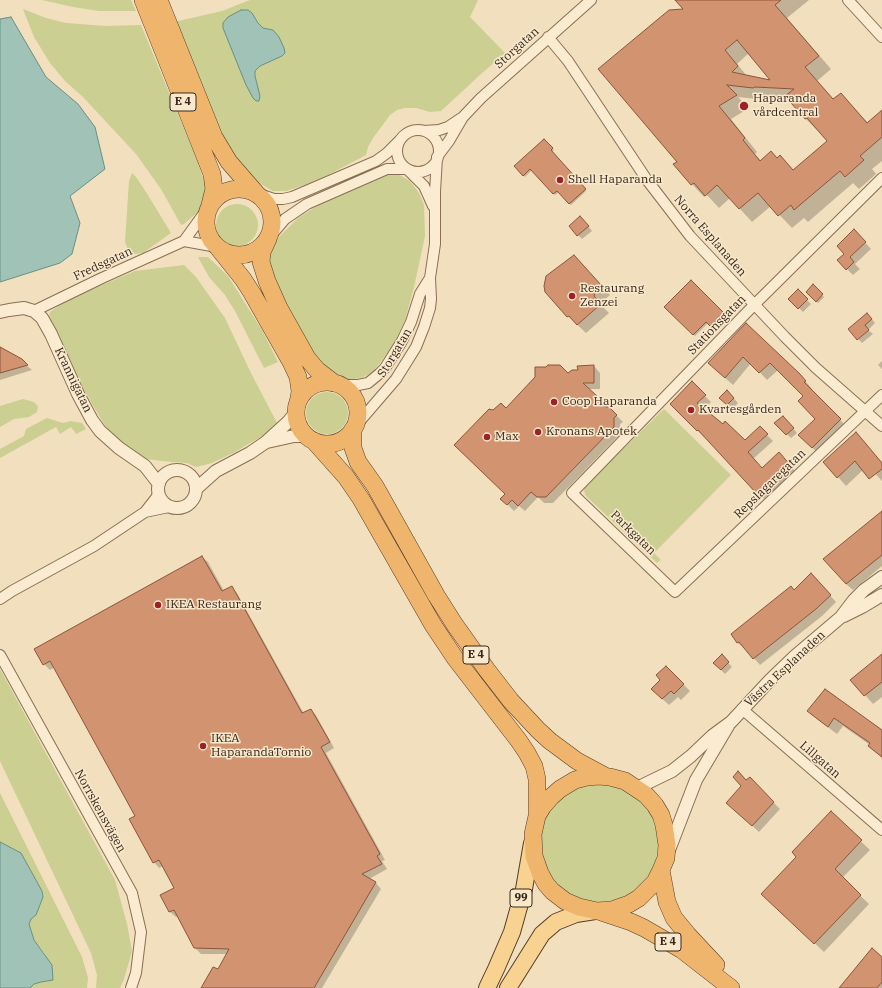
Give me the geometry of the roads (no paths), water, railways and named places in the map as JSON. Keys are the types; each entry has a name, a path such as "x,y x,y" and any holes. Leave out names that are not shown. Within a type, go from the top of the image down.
{"highway":[{"name":"E 4","path":"143,0 210,167 214,182 214,190 207,217 207,230 217,247 249,288 291,362 298,377 300,391 298,425 346,477 361,499 433,625 455,658 519,741 534,766 536,779 537,816 533,834 534,856 546,884 552,891 566,901 579,907 597,911 631,922 644,928 682,950 731,988"},
{"name":"E 4","path":"159,0 214,137 229,162 265,202 271,213 272,225 262,252 262,262 267,281 279,308 307,358 318,370 350,393 356,405 357,416 353,429 353,448 358,462 375,486 455,625 511,701 538,730 577,761 605,776 625,781 646,795 655,805 661,815 666,834 663,864 667,902 674,918 736,988"},
{"path":"210,205 220,195 230,190 244,189 256,193"},
{"path":"217,247 229,254 245,255 258,249 268,239"},
{"path":"298,405 307,390 314,385 324,382 337,384"},
{"path":"310,438 327,444 337,442 346,437 353,429"},
{"name":"E 4","path":"537,816 555,792 575,780 587,777 605,776"},
{"name":"E 4","path":"597,911 612,910 639,898 654,882 663,864"}],"main road":[{"name":"99","path":"486,988 512,932 524,889 533,834"},
{"path":"508,988 542,934 556,922 576,914 597,911"}],"street":[{"name":"Storgatan","path":"434,208 424,186 401,163 397,148 400,140 405,134 412,130 440,130 448,127 463,117 481,98 591,0"},
{"path":"848,0 882,37"},
{"name":"Norra Esplanaden","path":"548,37 568,61 664,204 690,236 754,305 816,368 882,426"},
{"name":"Storgatan","path":"407,169 423,171 430,167 449,141 463,117"},
{"name":"Storgatan","path":"353,429 396,379 416,346 430,308 430,278 435,244 434,208 438,149 432,135 424,131"},
{"path":"256,193 274,199 292,197 376,161 387,153 400,140"},
{"path":"268,239 285,219 307,204 380,171 394,168 407,169"},
{"name":"Stationsgatan","path":"572,493 754,305 882,178"},
{"name":"Fredsgatan","path":"34,311 184,241 210,205"},
{"path":"184,241 217,247"},
{"name":"Storgatan","path":"337,384 358,385 368,383 385,368 402,341 411,322 420,294 430,278"},
{"path":"0,312 24,308 34,311"},
{"name":"Krannigatan","path":"34,311 42,318 51,334 78,394 92,420 100,431 119,448 145,466 170,471"},
{"name":"Repslagaregatan","path":"675,592 882,395"},
{"path":"197,488 216,471 266,442 288,422 298,405"},
{"path":"266,442 294,436 310,438"},
{"name":"Krannigatan","path":"145,466 159,489"},
{"path":"146,512 159,489 163,476 170,471 180,470 190,474 198,474 216,471"},
{"path":"0,599 94,546 146,512 169,507 178,509 187,506 194,499 197,488 196,483 190,474"},
{"path":"159,489 164,503 169,507"},
{"name":"Parkgatan","path":"572,493 675,592"},
{"name":"Västra Esplanaden","path":"663,864 696,780 731,722 742,709 796,656 841,617 859,595 882,577"},
{"name":"Västra Esplanaden","path":"841,617 862,607 882,594"},
{"name":"Norrskensvägen","path":"0,655 132,893 141,932 136,973 131,988"},
{"name":"Lillgatan","path":"742,709 882,830"},
{"name":"Västra Esplanaden","path":"637,788 678,767 712,736 731,722"}],"water":[{"path":"241,10 248,10 263,28 273,30 279,37 285,53 282,56 260,66 255,71 260,96 259,101 256,101 253,98 246,85 223,28 223,23 228,17"},
{"path":"11,17 46,77 78,104 95,127 105,169 70,196 80,223 72,254 60,263 0,282 0,19"},
{"path":"0,842 21,853 42,891 43,897 36,915 31,919 29,924 34,940 52,965 53,980 34,984 30,988 0,988"}],"place":[{"name":"Haparanda vårdcentral","path":"744,106"},
{"name":"Shell Haparanda","path":"560,180"},
{"name":"Restaurang Zenzei","path":"572,296"},
{"name":"Coop Haparanda","path":"554,402"},
{"name":"Kvartesgården","path":"691,410"},
{"name":"Kronans Apotek","path":"538,432"},
{"name":"Max","path":"487,437"},
{"name":"IKEA Restaurang","path":"158,605"},
{"name":"IKEA HaparandaTornio","path":"203,746"}]}
